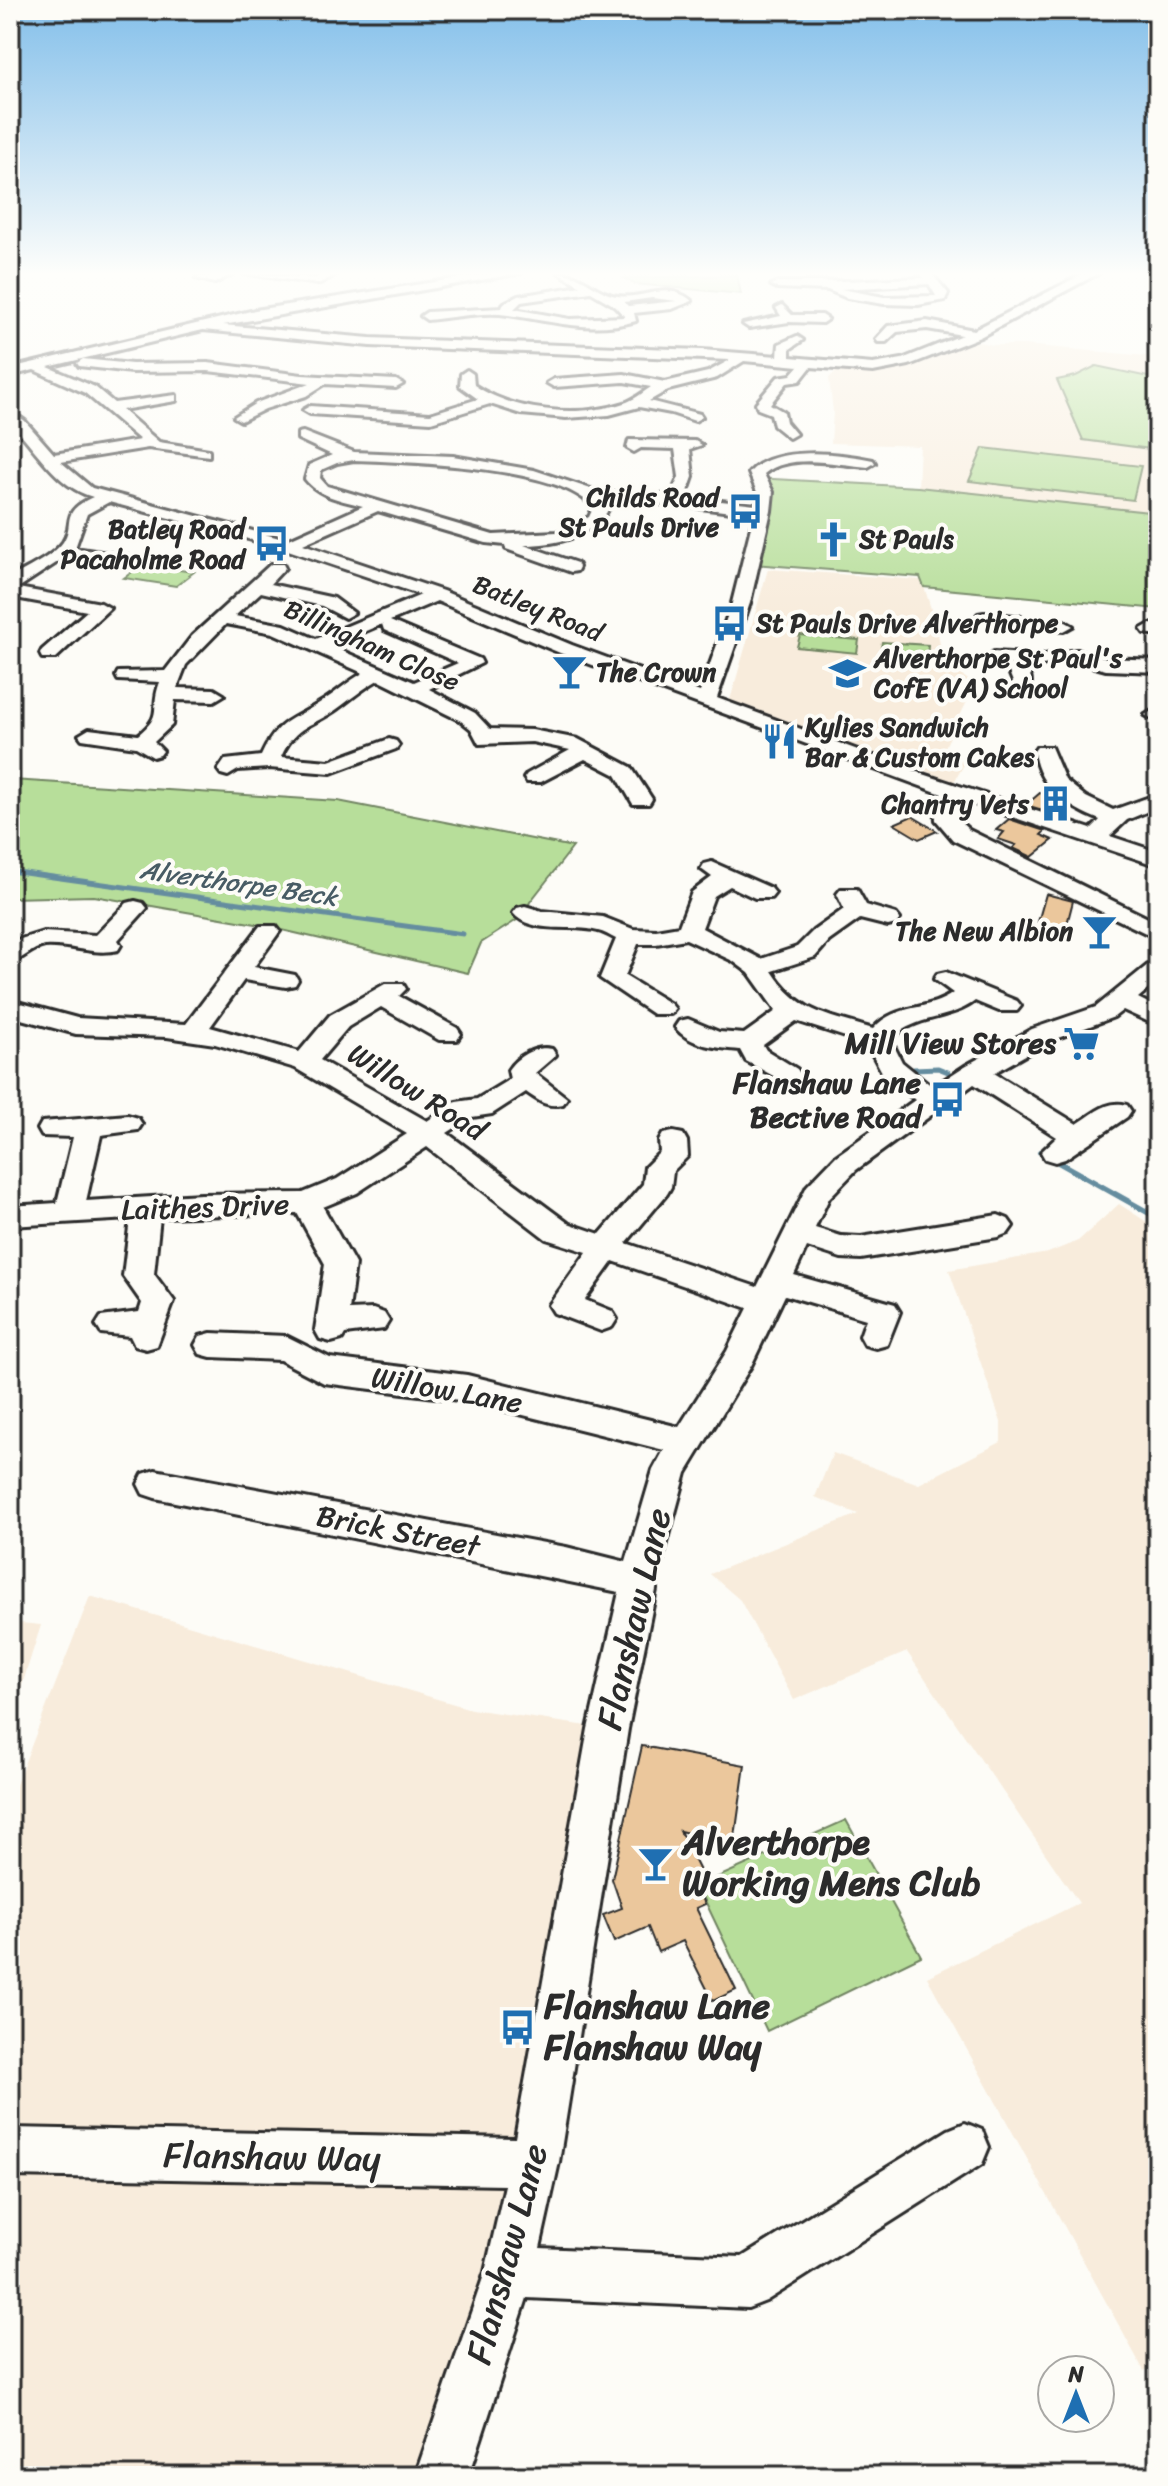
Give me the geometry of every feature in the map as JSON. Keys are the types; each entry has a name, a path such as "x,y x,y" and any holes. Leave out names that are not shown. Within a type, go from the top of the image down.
{"street":[{"path":"88,389 150,443"},
{"path":"274,413 245,414 268,402 311,389"},
{"path":"471,389 487,401 550,413 601,412 638,403 699,417 679,420"},
{"path":"638,403 657,389"},
{"path":"763,407 765,399 774,389"},
{"path":"111,408 173,398"},
{"path":"313,411 431,418 487,401"},
{"path":"763,407 794,408"},
{"path":"763,407 777,412 779,423 789,434"},
{"path":"534,427 548,427 550,413"},
{"name":"Batley Road","path":"10,414 52,459 62,475 102,506 288,545 437,595 566,649 924,781 1158,859"},
{"path":"303,436 333,455 453,460 534,474 596,501 677,500 763,511"},
{"path":"52,459 150,443 207,453"},
{"path":"634,448 634,443 688,445 686,477 677,500"},
{"path":"333,455 314,468 312,479 322,489 492,540 518,544 571,567"},
{"path":"707,700 741,603 763,511 765,492 755,478 756,473 767,465 802,458 870,462"},
{"path":"518,544 582,529 595,520 596,501"},
{"path":"288,545 378,505"},
{"path":"10,586 64,551 73,539 77,513 83,507 102,506"},
{"path":"202,532 246,540 256,536"},
{"path":"64,551 121,560"},
{"path":"89,735 148,746 166,713 168,685 198,640 225,619 239,600 277,568"},
{"path":"258,586 328,602 345,613"},
{"path":"10,592 101,608 49,654"},
{"path":"328,602 346,594"},
{"path":"317,645 437,595"},
{"path":"984,614 1064,619 1068,645 1077,656"},
{"name":"Billingham Close","path":"225,619 278,629 317,645 468,717 486,737 554,739 586,750"},
{"path":"390,626 473,663 414,689"},
{"path":"994,658 1020,662 1077,656 1106,664 1158,666"},
{"path":"1017,691 1022,682 1018,672 1020,662"},
{"path":"269,762 277,744 294,723 329,706 349,688 376,674"},
{"path":"125,676 214,695"},
{"path":"228,770 232,764 269,762 331,767 357,752 389,745"},
{"path":"534,778 586,750 624,771 637,793 607,789"},
{"path":"1044,751 1044,764 1065,791 1093,810 1113,818"},
{"path":"946,799 945,819 951,829 1046,868 1158,932"},
{"path":"1096,838 1113,818 1158,800"},
{"path":"689,931 704,892 717,872 763,893"},
{"path":"758,968 806,952 821,936 843,922 853,902 888,919"},
{"path":"10,956 15,950 53,936 105,944 135,908"},
{"path":"535,912 603,924 629,936 656,937 689,931 742,956 758,968 777,998 792,1011 878,1039"},
{"path":"194,1031 268,931"},
{"path":"629,936 602,981 662,1009"},
{"name":"Flanshaw Lane","path":"442,2476 510,2272 535,2162 608,1729 640,1581 670,1470 740,1357 817,1193 846,1163 974,1072 1041,1035 1105,1012 1158,969"},
{"path":"238,972 286,980"},
{"path":"946,979 1008,1006"},
{"path":"878,1039 891,1022 908,1014 947,1008 970,992"},
{"path":"304,1062 339,1021 388,993 442,1024"},
{"path":"1121,999 1158,1018"},
{"name":"Willow Road","path":"10,1008 76,1026 194,1031 304,1062 429,1134 557,1231 605,1249 771,1291 871,1312"},
{"path":"688,1027 714,1040 749,1043 792,1011"},
{"path":"878,1039 883,1055 892,1067 935,1101"},
{"path":"749,1043 755,1055 788,1075"},
{"path":"543,1055 521,1070 523,1078 553,1098"},
{"path":"974,1072 1066,1144 1117,1111"},
{"name":"Laithes Drive","path":"10,1216 306,1203 347,1186 466,1108 482,1108 527,1080"},
{"path":"52,1129 128,1124"},
{"path":"69,1212 89,1126"},
{"path":"601,1319 560,1306 629,1216 657,1187 659,1167 680,1153"},
{"path":"306,1203 340,1264 332,1326 373,1321"},
{"path":"112,1325 148,1330 158,1301 138,1276 146,1208"},
{"path":"796,1233 841,1247 861,1248 998,1227"},
{"name":"Willow Lane","path":"211,1345 286,1348 324,1370 467,1388 685,1442"},
{"name":"Brick Street","path":"155,1484 566,1563 640,1581"},
{"path":"510,2272 748,2283 965,2147"},
{"name":"Flanshaw Way","path":"10,2152 535,2162"}],"shaded area":[{"path":"830,389 1158,389 1158,515 918,487 920,446 831,443 833,412"},
{"name":"Alverthorpe St Paul's CofE (VA) School","path":"768,569 922,580 937,628 943,661 975,685 945,747 965,763 954,782 730,700"},
{"path":"1119,1204 1158,1229 1158,2364 1144,2371 927,1977 1079,1903 907,1652 794,1700 740,1600 710,1574 858,1514 815,1497 833,1453 919,1484 1001,1442 1001,1422 949,1270 1048,1253 1078,1241"},
{"path":"90,1596 471,1709 608,1729 442,2476 10,2476 10,1800"},
{"path":"10,1622 41,1625 10,1723"}],"green space":[{"path":"1061,389 1158,389 1158,450 1083,440"},
{"path":"983,448 1141,466 1133,500 969,481"},
{"path":"755,478 918,487 1158,513 1158,609 924,587 920,577 752,564 763,511"},
{"path":"142,565 194,572 176,586 124,578"},
{"path":"800,635 859,640 857,653 797,647"},
{"path":"882,642 928,645 927,658 880,654"},
{"path":"12,780 338,801 573,847 530,902 523,916 481,943 468,973 256,924 94,896 10,898"},
{"path":"846,1820 921,1956 767,2031 698,1886"}],"building":[{"name":"Chantry Vets","path":"1050,792 1071,809 1062,816 1026,805 1040,793 1045,795"},
{"path":"912,816 937,831 919,839 894,824"},
{"path":"1009,819 1045,831 1041,835 1053,840 1032,857 1013,848 1016,845 998,839 1004,832 996,830"},
{"path":"1046,894 1073,901 1066,928 1038,922"},
{"name":"Alverthorpe Working Mens Club","path":"642,1746 745,1765 734,1844 680,1831 704,1879 696,1884 705,1904 696,1908 736,1990 713,2001 683,1941 658,1952 648,1927 614,1942 603,1915 622,1908 612,1879"}],"waterway":[{"name":"Alverthorpe Beck","path":"10,871 463,934"},
{"name":"Alverthorpe Beck","path":"914,1069 938,1068 948,1072"},
{"name":"Alverthorpe Beck","path":"1040,1152 1158,1218"}],"place":[{"name":"Childs Road St Pauls Drive","path":"745,512"},
{"name":"St Pauls","path":"833,539"},
{"name":"Batley Road Pacaholme Road","path":"271,544"},
{"name":"St Pauls Drive Alverthorpe","path":"730,623"},
{"name":"The Crown","path":"570,672"},
{"name":"Alverthorpe St Paul's CofE (VA) School","path":"848,673"},
{"name":"Kylies Sandwich Bar & Custom Cakes","path":"779,742"},
{"name":"Chantry Vets","path":"1055,804"},
{"name":"The New Albion","path":"1099,931"},
{"name":"Mill View Stores","path":"1082,1043"},
{"name":"Flanshaw Lane Bective Road","path":"947,1100"},
{"name":"Alverthorpe Working Mens Club","path":"656,1863"},
{"name":"Flanshaw Lane Flanshaw Way","path":"518,2027"}]}
